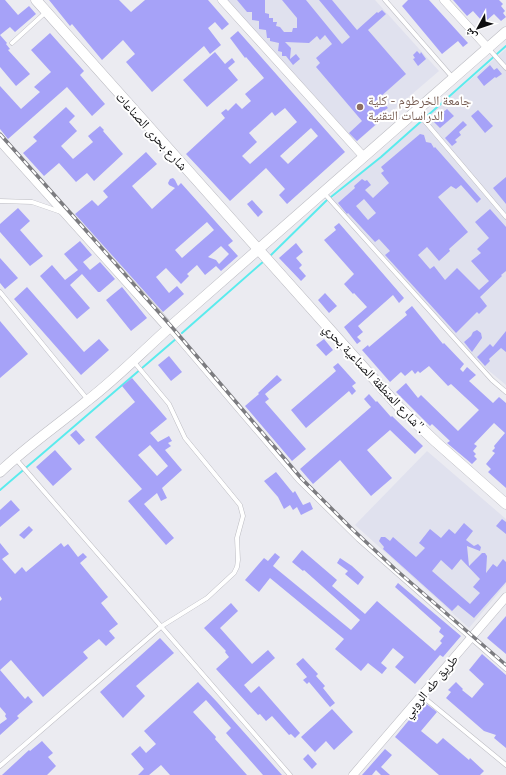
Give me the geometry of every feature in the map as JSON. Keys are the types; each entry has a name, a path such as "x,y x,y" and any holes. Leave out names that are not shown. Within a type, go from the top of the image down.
{"street":[{"name":"شارع بحرى الصناعات","path":"36,0 264,255"},
{"path":"222,0 363,156"},
{"path":"444,0 490,51"},
{"path":"0,472 15,458 88,400 136,364 264,255 363,156 418,114 453,78 490,51 506,32"},
{"path":"0,140 172,332"},
{"name":"شارع المنطقة الصناعية بحري\".","path":"264,255 399,407 506,504"},
{"name":"طريق طه الروبي","path":"353,775 506,597"}],"lane":[{"path":"385,0 453,78"},
{"path":"12,43 46,12"},
{"path":"490,51 506,68"},
{"path":"418,114 506,217"},
{"path":"325,194 492,380 506,392"},
{"path":"0,201 32,202 65,214"},
{"path":"0,292 88,400"},
{"path":"172,332 298,480 358,539 506,669"},
{"path":"0,766 162,626 207,598 234,573 237,567 237,538 243,516 240,505 185,438 169,404 136,364"},
{"path":"15,458 290,775"},
{"path":"422,696 506,765"}],"shaded area":[{"name":"جامعة الخرطوم - كلية الدراسات التقنية","path":"227,0 375,0 439,71 355,143"},
{"path":"506,49 506,385 488,370 445,327 330,200"},
{"path":"427,451 506,519 506,584 469,628 355,525"}],"building":[{"path":"0,0 5,0 18,15 29,6 36,14 15,32 10,27 0,35"},
{"path":"49,0 119,0 131,12 145,0 208,0 229,24 222,30 215,22 208,28 221,45 210,54 204,46 152,92 126,62 135,54 123,40 102,60 72,24 70,26"},
{"path":"237,0 265,0 265,13 269,14 269,18 273,18 273,22 277,22 276,26 280,27 284,32 292,32 293,28 297,28 297,18 282,0 306,0 342,44 350,37 319,0 332,0 357,30 377,12 378,13 382,10 386,14 368,30 406,74 379,98 388,108 385,110 390,116 382,122 381,120 357,141 349,133 362,121 316,67 320,63 316,58 332,44 325,35 320,40 317,36 309,43 285,42 291,48 290,59 296,54 300,59 293,65 286,56 282,56 282,52 278,51 279,43 270,41 270,38 267,38 266,30 259,29 259,21 252,20 252,12 247,12"},
{"path":"408,0 429,0 468,43 463,47 458,41 442,54 402,6"},
{"path":"453,0 499,0 503,4 501,6 505,11 503,13 506,17 501,21 494,14 486,21 485,19 482,21 473,11 467,16"},
{"path":"238,31 345,152 287,204 279,195 285,189 266,168 230,201 186,154 225,118 221,113 226,109 228,111 236,103 242,109 251,101 245,94 264,78 246,57 245,58 230,38","holes":["285,108 297,122 250,164 242,156 257,142 249,133 272,112 275,116","311,128 318,136 288,164 280,156"]},
{"path":"50,33 84,71 80,75 105,104 92,116 67,87 8,139 0,129 0,86 21,109 40,92 34,87 51,72 31,50"},
{"path":"0,35 7,43 6,44 10,49 8,50 30,74 16,86 0,67"},
{"path":"417,51 420,54 421,52 426,59 418,66 413,59 415,58 413,55"},
{"path":"215,52 225,64 232,58 235,62 228,68 238,80 207,107 183,80"},
{"path":"490,65 494,70 497,68 502,74 496,78 495,77 484,86 477,77"},
{"path":"66,107 75,116 69,122 77,131 61,146 73,159 93,142 88,136 100,126 123,154 94,181 87,173 76,182 59,163 44,176 23,153 37,141 33,137"},
{"path":"447,109 454,116 440,128 433,121 436,118 434,116 438,113 440,115"},
{"path":"478,110 493,126 485,133 471,116"},
{"path":"463,121 467,125 459,132 461,135 455,140 457,142 452,146 445,138"},
{"path":"420,134 424,135 426,142 431,143 434,148 435,147 481,199 477,203 461,185 456,189 451,186 438,197 468,232 449,249 450,251 439,261 427,247 418,255 430,269 434,266 445,280 457,268 479,290 489,281 471,261 481,253 477,249 489,238 475,222 490,209 506,227 506,271 480,297 487,306 479,314 477,312 456,333 385,255 390,251 379,239 375,242 338,203 355,188 354,186 362,179 365,181 367,180 371,185 365,190 373,198 389,183 381,173 384,171 381,167","holes":["364,199 376,213 368,220 356,206"]},
{"path":"146,152 157,164 132,186 152,209 175,188 168,183 170,179 173,178 178,186 181,183 233,241 228,245 238,256 221,271 216,266 205,275 197,265 187,274 189,276 181,284 166,268 156,277 169,293 177,286 184,294 163,312 75,214 92,200 98,206 108,197 103,191","holes":["207,222 214,230 182,258 175,250","221,246 229,254 219,264 216,260 208,257"]},
{"path":"506,177 506,204 493,188"},
{"path":"252,200 263,212 258,217 247,204"},
{"path":"18,208 30,221 20,230 43,256 30,266 0,232 0,224"},
{"path":"339,223 404,298 399,303 393,295 358,326 363,332 357,337 361,341 357,344 344,327 367,307 344,284 354,274 324,240 336,230 334,227"},
{"path":"80,241 92,255 83,262 90,270 100,262 115,279 100,292 98,292 82,274 70,285 90,308 77,319 40,276 52,265 65,280 78,270 64,254"},
{"path":"296,243 303,252 296,258 302,265 299,268 306,276 301,281 279,258"},
{"path":"0,258 18,278 5,289 0,283"},
{"path":"27,287 84,352 99,339 109,350 81,375 14,299"},
{"path":"122,287 147,318 131,331 106,300"},
{"path":"325,293 337,306 329,313 318,300"},
{"path":"412,306 443,344 444,343 464,364 460,369 463,372 467,367 476,375 469,381 493,403 499,397 506,403 506,488 488,472 491,469 486,464 495,453 492,451 495,448 494,446 505,433 494,423 474,444 477,446 473,451 476,454 474,456 477,459 472,464 447,443 450,441 432,424 430,426 396,392 406,383 418,398 421,395 458,431 479,410 451,384 448,386 429,366 420,373 418,371 415,374 412,370 405,376 401,372 390,382 362,350 368,345 369,347 407,315 405,312"},
{"path":"0,321 28,354 0,378"},
{"path":"477,330 481,333 482,338 472,352 464,342 473,332"},
{"path":"506,331 506,352 501,348 489,359 490,361 485,366 477,357 490,344 493,347"},
{"path":"324,339 333,350 326,356 316,345"},
{"path":"169,356 182,372 171,381 158,365"},
{"path":"338,363 356,383 352,386 356,391 352,395 349,391 306,428 291,410 336,371 333,367"},
{"path":"277,375 282,380 265,394 269,399 265,402 306,449 292,461 245,406"},
{"path":"132,378 167,419 150,433 158,442 169,436 172,441 168,443 171,446 165,450 182,470 162,488 167,498 161,501 157,493 144,504 174,538 166,545 128,501 142,489 95,437 135,402 122,386","holes":["150,445 168,466 157,476 138,455"]},
{"path":"369,394 391,417 392,416 423,446 415,454 390,430 367,450 392,478 371,496 340,460 313,484 300,469 371,407 364,399"},
{"path":"76,430 85,440 79,445 70,435"},
{"path":"55,450 72,469 53,486 36,467"},
{"path":"276,472 293,493 295,491 303,505 310,502 313,509 301,515 297,507 293,510 290,505 284,509 278,497 264,481"},
{"path":"11,500 20,510 0,527 0,510"},
{"path":"502,519 506,522 506,534 496,526"},
{"path":"464,523 473,531 466,540 474,546 478,544 481,547 480,551 467,546 469,566 482,553 485,553 487,556 486,573 493,564 497,567 503,559 506,562 506,582 474,618 458,605 452,611 383,549 384,547 379,541 381,537 385,537 390,541 393,537 416,557 425,548 419,543 430,529 441,538 449,529 455,534","holes":["461,559 480,579 473,587 480,593 470,604 432,571 441,560 452,570"]},
{"path":"29,526 33,530 24,539 19,535"},
{"path":"0,543 9,554 2,559 15,574 22,567 26,572 61,543 64,547 68,544 78,557 83,553 87,557 80,563 108,597 101,603 118,624 109,631 115,638 106,646 99,639 83,652 88,658 43,697 11,660 0,670 0,601 2,599 0,596"},
{"path":"302,550 337,580 332,586 365,614 377,601 435,651 442,643 440,641 444,636 439,632 441,628 395,587 398,583 461,636 443,657 440,655 415,684 395,667 404,657 393,648 381,663 387,668 382,674 368,663 361,671 335,649 344,639 270,578 259,592 245,580 264,558 268,561 275,553 280,557 273,566 351,630 360,620 304,570 303,571 292,562"},
{"path":"340,558 364,577 358,585 345,574 348,571 337,563"},
{"path":"231,603 238,611 220,628 252,664 268,650 275,658 244,685 251,693 259,686 300,733 295,738 291,734 289,735 272,716 266,721 260,714 258,715 216,669 229,657 225,652 226,651 204,628"},
{"path":"506,616 506,654 487,638"},
{"path":"160,638 174,653 136,686 145,696 123,718 100,692"},
{"path":"482,654 506,675 506,748 494,738 496,735 484,731 446,698 451,692 448,690 456,682 463,689 462,690 472,698 484,684 469,670"},
{"path":"303,658 318,674 316,676 325,686 323,688 335,703 330,707 309,682 307,684 303,680 307,677 296,664"},
{"path":"0,670 25,699 28,696 33,702 17,716 19,718 0,735 0,724 7,719 5,716 6,714 0,707"},
{"path":"198,682 282,775 263,775 226,733 231,728 206,700 193,712 247,775 170,775 161,765 149,775 138,775 144,769 131,754 140,746 146,753 156,744 144,731"},
{"path":"424,702 437,712 421,731 437,744 443,738 469,760 470,758 484,771 480,775 439,775 395,737"},
{"path":"332,709 353,732 334,750 326,741 315,752 301,737"},
{"path":"42,741 53,753 48,757 56,766 47,775 2,775 29,750 30,751"},
{"path":"385,749 392,755 381,767 390,775 381,775 376,770 372,775 362,775"},
{"path":"308,754 317,764 312,769 303,759"}],"waterway":[{"path":"269,257 326,201 381,157 506,46"},
{"path":"182,333 264,261"},
{"path":"0,490 177,338"}],"railway":[{"path":"0,134 171,326 302,479 395,569 506,665"}],"place":[{"name":"جامعة الخرطوم - كلية الدراسات التقنية","path":"360,107"}]}
